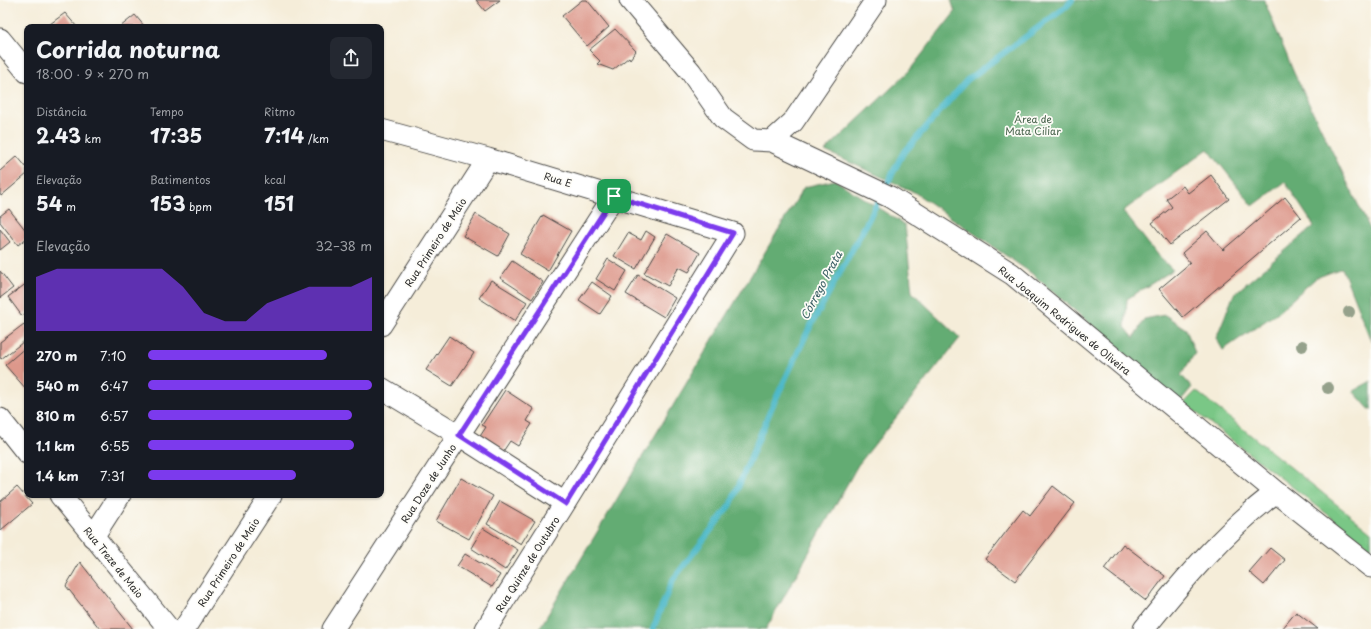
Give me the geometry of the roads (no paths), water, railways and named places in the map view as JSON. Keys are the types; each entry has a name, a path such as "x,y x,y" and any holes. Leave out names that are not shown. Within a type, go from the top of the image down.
{"street":[{"name":"Rua Joaquim Rodrigues de Oliveira","path":"630,0 691,72 724,118 753,140 772,141 890,198 1012,274 1276,492 1371,567"},
{"path":"772,141 793,122 876,0"},
{"path":"0,39 24,68"},
{"name":"Rua E","path":"384,131 488,159 733,233"},
{"name":"Rua Primeiro de Maio","path":"384,320 488,159"},
{"name":"Rua Doze de Junho","path":"334,629 614,196"},
{"name":"Rua Quinze de Outubro","path":"486,629 566,504 733,233"},
{"path":"384,390 459,435 566,504"},
{"path":"0,418 24,449"},
{"path":"1144,629 1178,586 1213,549 1251,511 1276,492"},
{"name":"Rua Treze de Maio","path":"62,498 169,629"},
{"path":"93,537 118,498"},
{"name":"Rua Primeiro de Maio","path":"184,629 269,498"}],"waterway":[{"name":"Córrego Prata","path":"653,629 672,581 731,504 771,409 808,331 902,155 967,80 1066,7 1072,0"}],"park label":[{"name":"Área de Mata Ciliar","path":"1033,124"}]}
